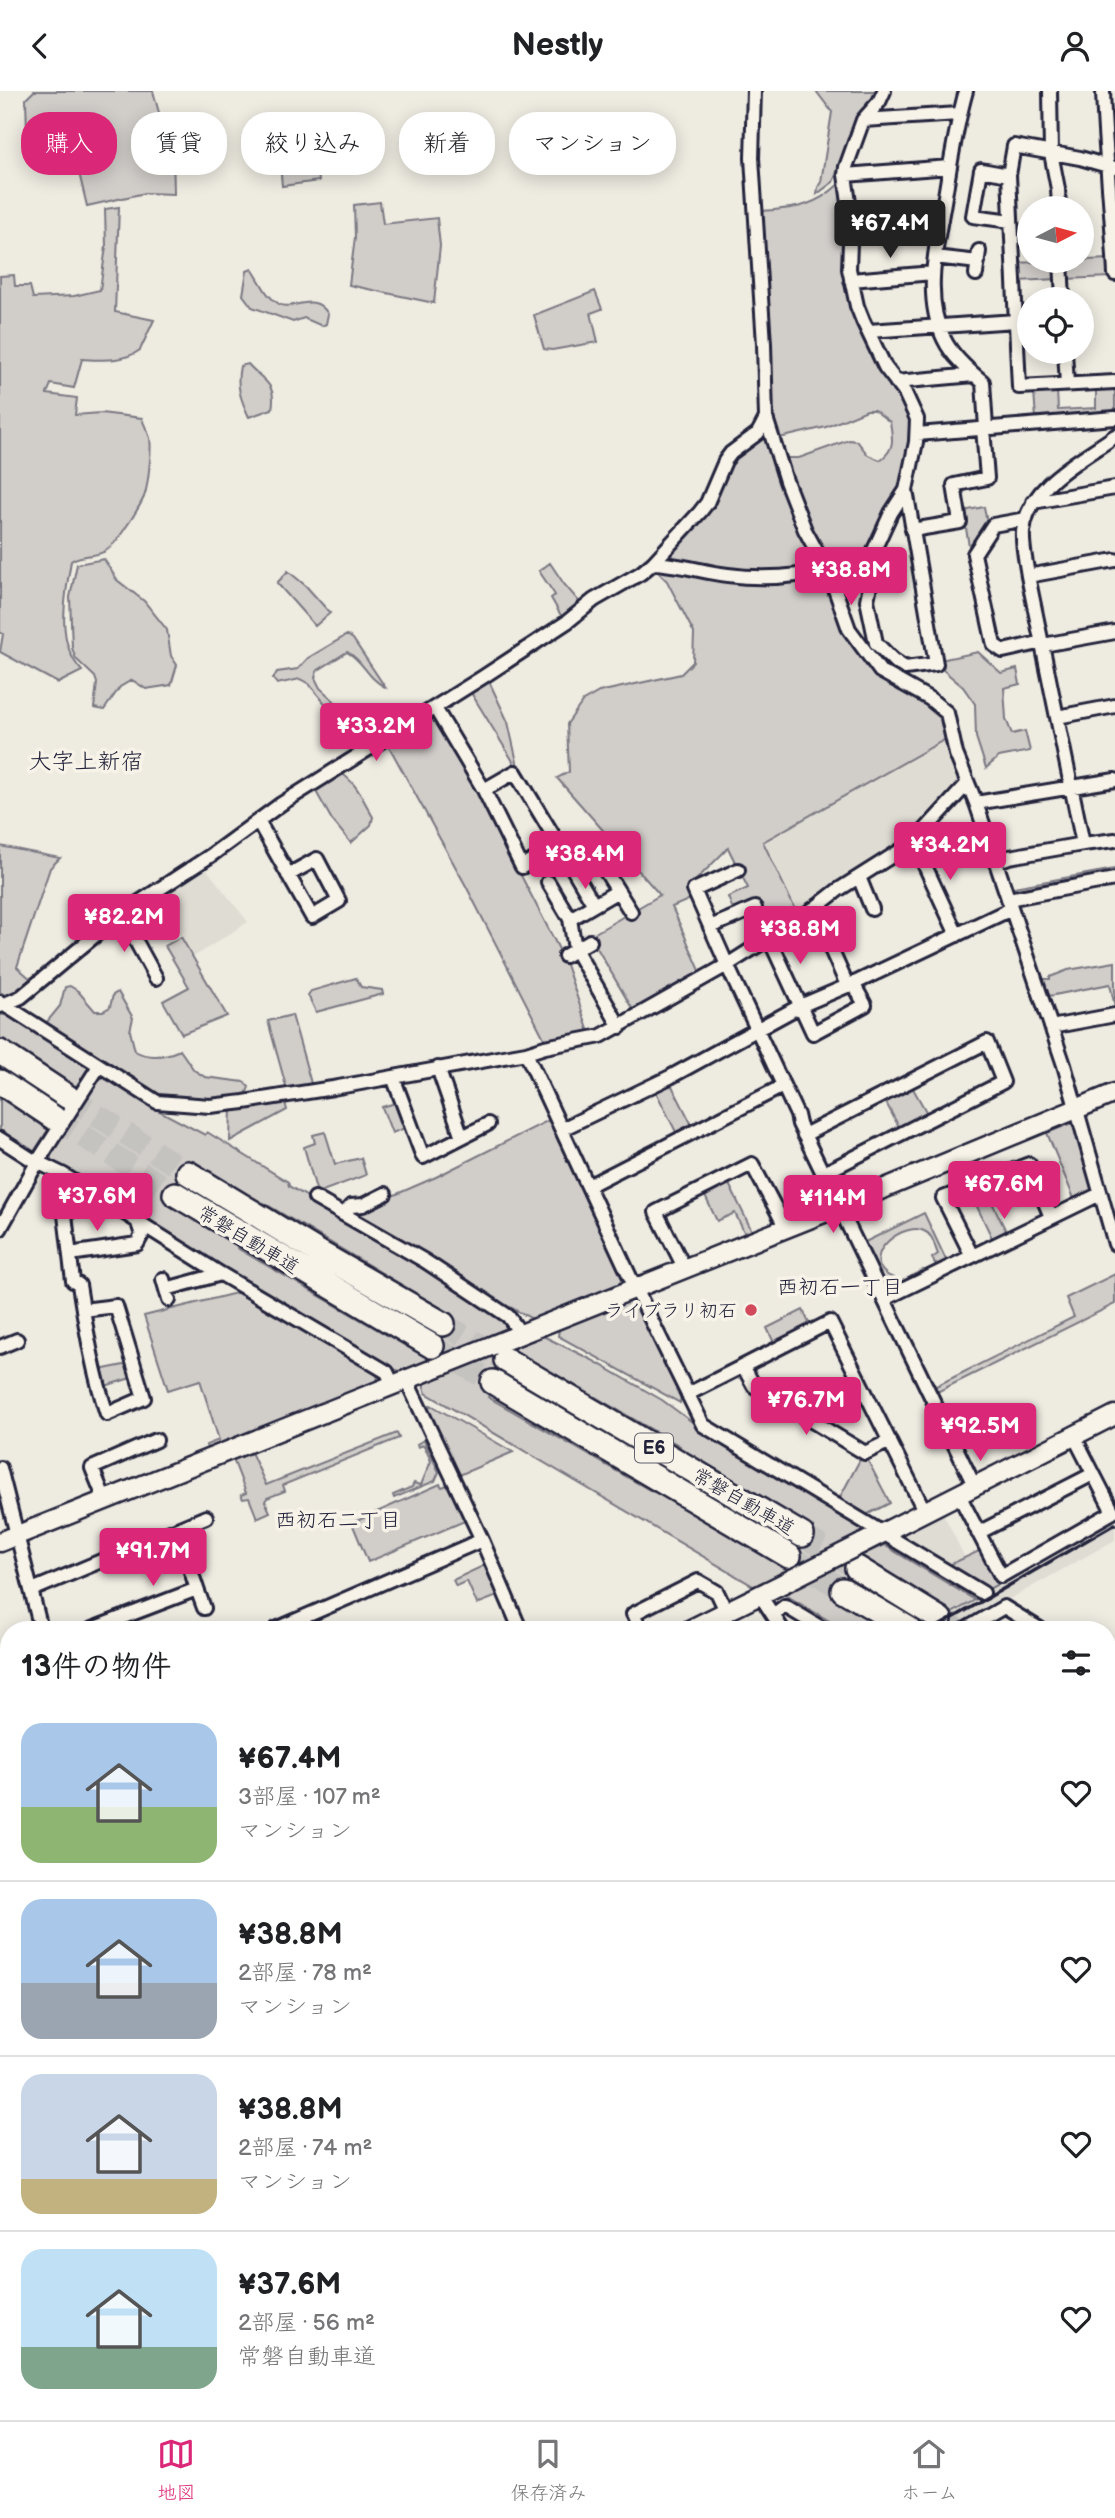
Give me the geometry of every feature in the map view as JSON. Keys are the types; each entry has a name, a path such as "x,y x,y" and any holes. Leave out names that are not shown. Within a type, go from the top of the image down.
{"highway":[{"path":"0,1052 68,1097"},
{"path":"0,1082 54,1118"},
{"name":"常磐自動車道","path":"188,1173 443,1324"},
{"name":"常磐自動車道","path":"175,1194 432,1346"},
{"name":"常磐自動車道","path":"506,1360 802,1535"},
{"name":"常磐自動車道","path":"493,1383 789,1556"},
{"path":"857,1568 940,1619"},
{"path":"843,1590 895,1621"}],"street":[{"path":"754,91 752,158 766,418 800,518 827,571 855,637 880,671 930,699 947,713 953,743 976,803 1051,1027 1115,1241"},
{"path":"884,91 879,102 863,120 845,175 851,228 851,280 857,306 885,367 911,404 917,419 917,434 906,490 936,664 905,668 876,643 867,600 874,550 891,513 906,490"},
{"path":"912,530 960,522 954,485 986,478 983,382 951,351 939,325 934,303 935,257 959,114 966,91"},
{"path":"1050,91 1051,153 1058,196"},
{"path":"1103,91 1115,274"},
{"path":"863,120 959,114"},
{"path":"1110,167 1014,146 1009,174 1019,387 1115,382"},
{"path":"845,175 950,167"},
{"path":"1009,174 981,170 973,216 1011,221"},
{"path":"851,228 941,220"},
{"path":"935,257 978,262"},
{"path":"851,280 933,273"},
{"path":"868,331 1016,321"},
{"path":"1066,364 1067,384"},
{"path":"896,382 974,376"},
{"path":"1,1004 21,997 121,913 210,856 319,779 435,708 567,622 594,600 641,573 707,503 720,470 731,453 758,433 766,418"},
{"path":"917,434 1115,418"},
{"path":"1083,844 1028,576 1023,535 1026,519 1034,502 1054,481 1115,436"},
{"path":"1034,502 1115,488"},
{"path":"1026,519 993,525 974,554 994,645 1003,651 1115,632"},
{"path":"653,563 762,578 827,571 873,560"},
{"path":"1028,576 1115,560"},
{"path":"855,637 871,625"},
{"path":"1057,717 1115,706"},
{"path":"435,708 484,790 522,867 559,845"},
{"path":"484,790 515,772 594,905"},
{"path":"976,803 1115,780"},
{"path":"1,1004 157,1102 210,1106 333,1088 526,1053 601,1036 769,939 914,842 968,783"},
{"path":"258,821 312,917 339,901 317,859 288,874"},
{"path":"995,862 1009,857 1115,840"},
{"path":"914,842 957,935"},
{"path":"595,854 631,912"},
{"path":"738,870 694,890 822,1174 975,1487"},
{"path":"859,877 872,909"},
{"path":"562,1129 670,1077 800,1006 957,935 1009,904 1115,879"},
{"path":"548,881 570,919 570,952 620,1027"},
{"path":"570,919 618,891"},
{"path":"710,927 755,908"},
{"path":"769,939 813,1033 865,1005 850,984 813,909"},
{"path":"121,913 156,978"},
{"path":"570,952 590,941"},
{"path":"1051,1027 1115,1015"},
{"path":"804,1135 987,1042 1003,1082 822,1174"},
{"path":"526,1053 698,1419 708,1429 983,1593"},
{"path":"0,1229 38,1161 99,1066"},
{"path":"438,1068 462,1137"},
{"path":"393,1077 423,1157 488,1123"},
{"path":"588,1186 783,1086"},
{"path":"0,1542 839,1207 1115,1093"},
{"path":"0,1139 64,1175 400,1382 481,1540 516,1621"},
{"path":"685,1269 656,1212 752,1164 786,1228"},
{"path":"972,1256 943,1198 1029,1164 1051,1217"},
{"path":"64,1175 61,1182 73,1281 79,1285 83,1310 99,1389 107,1414 144,1398 116,1306 83,1310"},
{"path":"344,1214 351,1206 363,1205 385,1194"},
{"path":"884,1299 1100,1194"},
{"path":"315,1198 425,1261 508,1316 521,1334"},
{"path":"70,1254 137,1244 142,1235 138,1223"},
{"path":"166,1289 221,1274"},
{"path":"688,1394 830,1322 925,1512"},
{"path":"0,1347 17,1340"},
{"path":"743,1366 754,1387 865,1453 890,1441"},
{"path":"637,1621 633,1614 698,1581 717,1592 726,1618 760,1595 1115,1415"},
{"path":"959,1495 1001,1576 1113,1512 1074,1436"},
{"path":"104,1500 92,1468 156,1440"},
{"path":"0,1468 39,1621"},
{"path":"978,1533 1093,1474"},
{"path":"32,1591 206,1517"},
{"path":"177,1530 204,1608"},
{"path":"294,1621 481,1540"},
{"path":"113,1621 197,1589"},
{"path":"760,1595 777,1621"},
{"path":"773,1615 785,1606 810,1621"},
{"path":"980,1621 1004,1607 1027,1621"}],"shaded area":[{"path":"34,91 153,91 159,112 131,112 131,175 174,175 174,194 145,193 87,206 80,175 117,175 117,112 26,112 26,99"},
{"path":"816,91 878,91 875,100 861,110 833,182 817,194 832,112"},
{"path":"281,175 318,175 319,181 282,186"},
{"path":"839,184 845,223 843,261 852,305 882,374 901,399 912,425 902,483 870,548 869,558 832,567 817,550 780,458 799,458 849,440 857,441 868,455 880,460 891,448 890,422 874,410 867,410 826,427 775,439 771,426 761,211 812,202"},
{"path":"380,202 383,224 437,218 440,246 434,303 349,285 355,237 354,205"},
{"path":"119,207 115,312 154,320 140,350 120,358 82,359 74,388 51,384 47,394 77,398 75,415 101,413 142,418 150,438 148,477 141,503 111,546 103,552 71,561 65,604 65,633 68,647 82,671 58,683 0,652 3,634 0,632 0,276 14,275 15,286 30,286 33,298 74,296 100,290 106,246 105,209"},
{"path":"1109,259 1110,277 1066,279 1066,273 1094,273 1094,260"},
{"path":"252,269 274,301 284,306 316,303 328,314 326,324 322,326 304,318 293,322 252,307 243,295 247,271"},
{"path":"1018,273 1058,273 1058,279 1018,281"},
{"path":"595,291 602,309 591,313 598,342 544,349 534,315"},
{"path":"248,364 268,384 273,394 272,409 249,417 241,398 238,380 240,366"},
{"path":"1110,387 1115,391 1115,408 1112,413 1036,419 1034,391 1057,390 1058,410 1096,408 1096,388"},
{"path":"764,429 823,569 767,575 660,559 674,543 727,462"},
{"path":"984,507 988,526 970,552 963,511"},
{"path":"104,559 117,580 144,601 167,630 171,656 177,665 171,685 146,689 132,680 120,687 104,710 94,708 97,683 95,677 76,659 72,648 70,597 77,564"},
{"path":"550,563 582,605 563,619 551,598 555,595 539,571"},
{"path":"654,568 827,575 869,663 938,706 949,737 763,842 798,915 769,933 755,903 734,912 728,897 748,888 728,848 689,887 693,898 672,907 702,975 636,1015 590,936 660,895 557,778 569,772 567,724 583,701 599,692 681,674 693,662 694,633 667,581"},
{"path":"288,571 306,586 330,613 315,626 277,583"},
{"path":"347,635 353,639 385,687 347,652 317,671 315,678 320,688 370,734 363,741 337,718 309,684 300,679 277,684 273,679 277,672 298,669 308,658"},
{"path":"978,652 1001,673 1017,669 1020,684 1004,688 1006,719 1012,734 1025,731 1030,751 999,757 986,768 976,737 975,704 963,687 942,669 940,660"},
{"path":"488,679 508,722 519,771 470,691"},
{"path":"431,715 476,788 564,959 590,1035 547,1044 466,886 386,741"},
{"path":"949,737 963,781 923,829 854,875 852,872 832,884 833,887 798,915 763,842"},
{"path":"338,771 355,786 373,817 371,825 351,843 332,820 314,788"},
{"path":"0,846 60,858 50,868 17,967 33,981 19,994 7,996 0,992"},
{"path":"204,866 248,922 192,958 158,896"},
{"path":"1115,869 1115,875 1012,893 1008,888"},
{"path":"181,937 227,1016 182,1034 163,1001 189,987 165,946"},
{"path":"1115,962 1115,1007 1110,984 1049,996 1043,979 1050,979 1068,970"},
{"path":"356,978 361,987 382,990 383,994 316,1012 308,995 311,991"},
{"path":"70,986 78,991 95,1011 110,1007 113,995 118,992 133,1018 130,1031 135,1051 158,1056 180,1050 194,1070 205,1077 244,1082 249,1087 245,1097 211,1102 169,1100 46,1023 60,1006 65,987"},
{"path":"12,1014 86,1065 88,1068 74,1091 0,1042 0,1015"},
{"path":"292,1015 312,1087 287,1090 268,1021"},
{"path":"103,1078 125,1088 148,1105 205,1135 207,1132 288,1182 289,1186 424,1265 509,1322 510,1327 400,1371 390,1368 235,1277 52,1164 50,1154 97,1081","holes":["193,1166 261,1207 264,1203 449,1313 423,1356 237,1248 239,1243 171,1202"]},
{"path":"670,1082 693,1127 677,1134 655,1090"},
{"path":"911,1085 928,1115 900,1129 884,1099"},
{"path":"0,1094 50,1127 31,1156 0,1136"},
{"path":"284,1099 287,1110 230,1141 231,1107"},
{"path":"399,1102 408,1127 392,1133 382,1107"},
{"path":"551,1119 624,1278 618,1285 532,1319 510,1307 508,1309 428,1255 353,1213 436,1177"},
{"path":"1072,1123 1077,1124 1095,1186 1092,1192 1075,1201 1047,1133"},
{"path":"325,1132 335,1164 361,1158 366,1175 317,1193 304,1147 315,1143 313,1135"},
{"path":"728,1182 752,1231 745,1234 735,1213 717,1221 704,1194"},
{"path":"984,1186 1007,1233 993,1240 970,1192"},
{"path":"924,1213 947,1262 937,1267 932,1258 938,1254 932,1238 924,1231 916,1229 897,1235 888,1241 879,1257 880,1266 886,1274 901,1282 923,1270 927,1272 887,1292 861,1244"},
{"path":"1115,1274 1115,1304 933,1394 934,1387 1074,1317 1066,1298"},
{"path":"240,1292 377,1373 378,1381 207,1449 206,1445 219,1440 200,1380 168,1390 144,1316"},
{"path":"629,1301 636,1303 681,1393 680,1403 558,1336 559,1329"},
{"path":"803,1310 811,1327 775,1345 767,1328"},
{"path":"543,1336 662,1400 699,1427 864,1527 865,1531 755,1587 426,1393 423,1384","holes":["514,1350 680,1446 678,1451 806,1528 784,1564 656,1488 653,1492 488,1397"]},
{"path":"129,1364 134,1377 102,1387 99,1370"},
{"path":"431,1405 513,1452 457,1476 426,1408"},
{"path":"397,1433 399,1438 283,1485 285,1491 265,1501 270,1512 257,1518 249,1498 243,1499 241,1495 246,1493 233,1459 251,1452 266,1485"},
{"path":"424,1440 439,1472 435,1481 394,1498 393,1495 412,1487 414,1483 421,1485 431,1461 424,1445 418,1447 417,1444"},
{"path":"862,1456 866,1457 890,1503 866,1515 839,1499"},
{"path":"440,1484 442,1487 450,1484 467,1520 368,1562 352,1523"},
{"path":"942,1511 965,1558 947,1566 902,1538 903,1529"},
{"path":"1115,1516 1115,1540 970,1621 937,1621"},
{"path":"884,1545 975,1600 950,1614 857,1568 838,1599 875,1621 830,1621 784,1594 868,1550 866,1553"},
{"path":"981,1550 998,1584 987,1590 947,1566"},
{"path":"487,1564 498,1591 495,1597 477,1604 467,1581 456,1586 453,1580"}],"tunnel":[{"path":"68,1097 188,1173"},
{"path":"54,1118 175,1194"},
{"path":"443,1324 506,1360"},
{"path":"432,1346 493,1382"},
{"path":"802,1535 857,1568"},
{"path":"789,1556 843,1590"}],"railway":[{"path":"948,1621 1115,1524"}],"place":[{"name":"ライブラリ初石","path":"751,1310"}],"district":[{"name":"大字上新宿","path":"86,761"},
{"name":"西初石一丁目","path":"840,1287"},
{"name":"西初石二丁目","path":"338,1520"}]}
